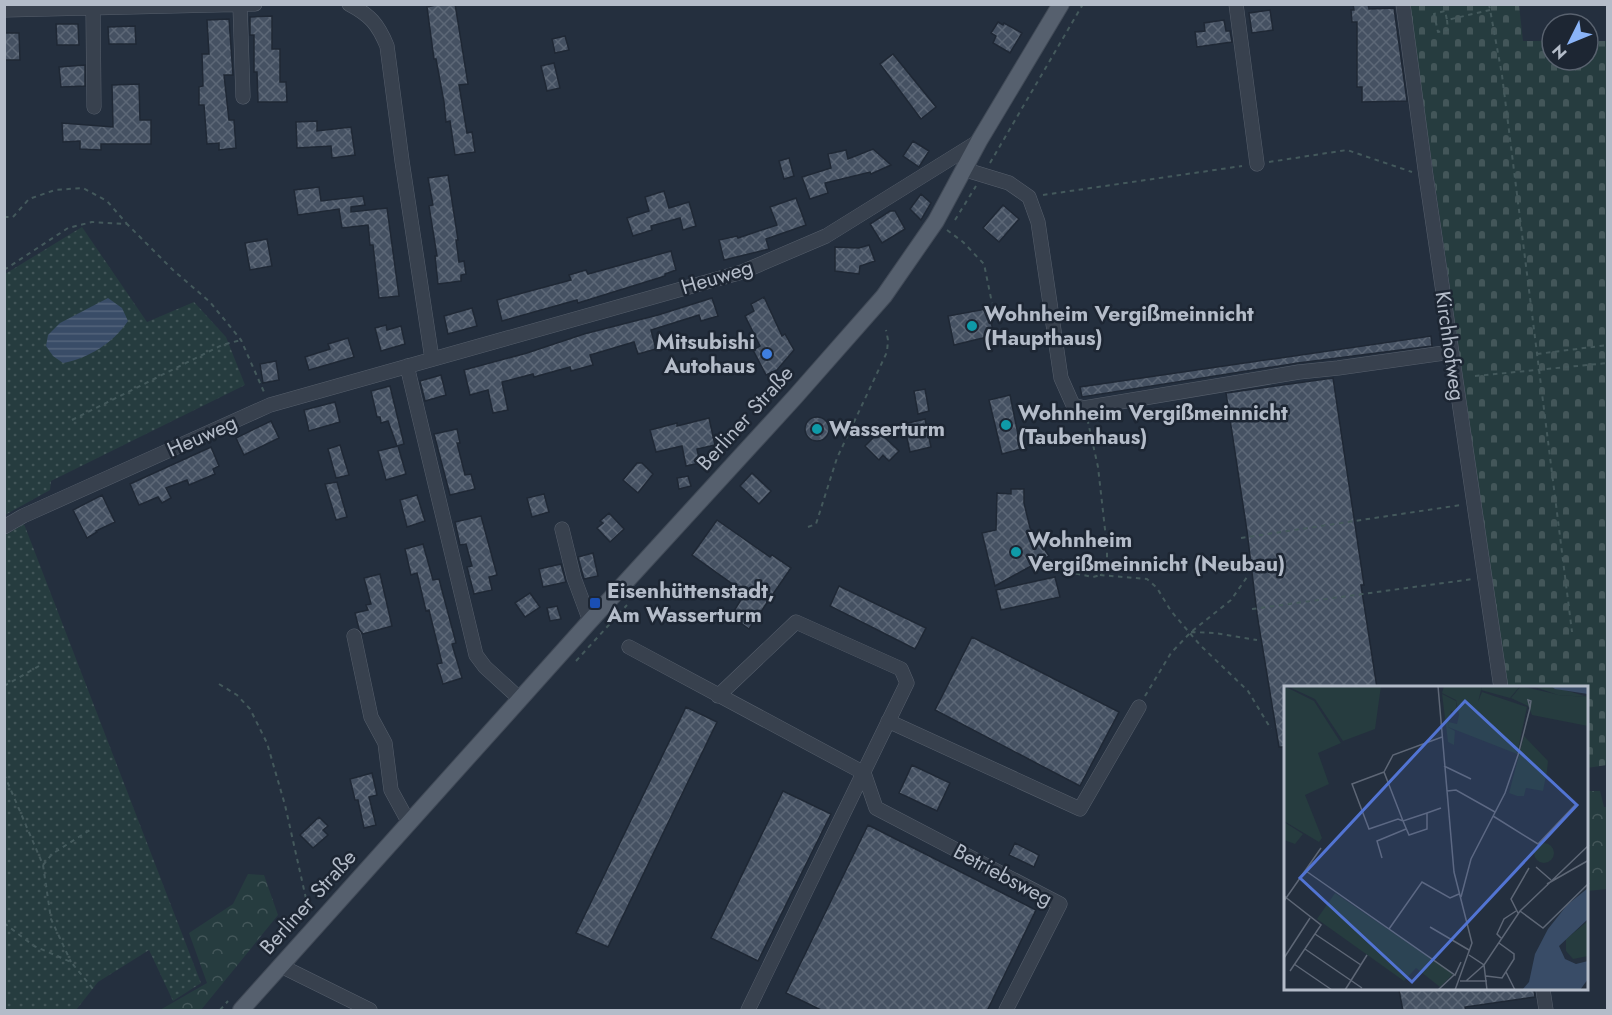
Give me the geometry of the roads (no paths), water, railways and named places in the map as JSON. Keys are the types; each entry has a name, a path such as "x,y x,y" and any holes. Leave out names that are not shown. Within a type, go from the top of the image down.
{"main road":[{"name":"Berliner Straße","path":"241,1011 884,296 936,221 979,141 1061,4"}],"street":[{"path":"4,10 255,4"},
{"path":"349,4 366,13 380,29 387,46 432,359"},
{"path":"1236,4 1257,164"},
{"name":"Kirchhofweg","path":"1403,4 1451,352 1501,686"},
{"path":"240,5 243,97"},
{"path":"93,8 94,107"},
{"name":"Heuweg","path":"4,527 23,516 270,405 742,272 826,237 979,141"},
{"path":"963,169 1009,183 1029,197 1038,222 1061,378 1073,405 1084,408 1299,372 1451,352"},
{"path":"407,366 476,655 485,667 520,699"},
{"path":"562,529 574,578 590,621"},
{"path":"718,696 796,621 901,669 907,683 748,1011"},
{"path":"354,636 371,717 385,743 391,790 409,823"},
{"path":"629,647 864,773"},
{"path":"888,721 1080,809 1139,707"},
{"name":"Betriebsweg","path":"864,773 876,808 1060,904 1006,1011"},
{"path":"281,966 370,1011"},
{"path":"1543,991 1546,1011"}],"water":[{"path":"108,298 122,308 128,321 122,329 108,343 73,361 63,363 53,356 46,346 48,335 60,323"}],"place":[{"name":"Wohnheim Vergißmeinnicht (Haupthaus)","path":"972,326"},
{"name":"Mitsubishi Autohaus","path":"767,354"},
{"name":"Wohnheim Vergißmeinnicht (Taubenhaus)","path":"1006,425"},
{"name":"Wasserturm","path":"817,429"},
{"name":"Wohnheim Vergißmeinnicht (Neubau)","path":"1016,552"},
{"name":"Eisenhüttenstadt, Am Wasserturm","path":"595,603"}]}
